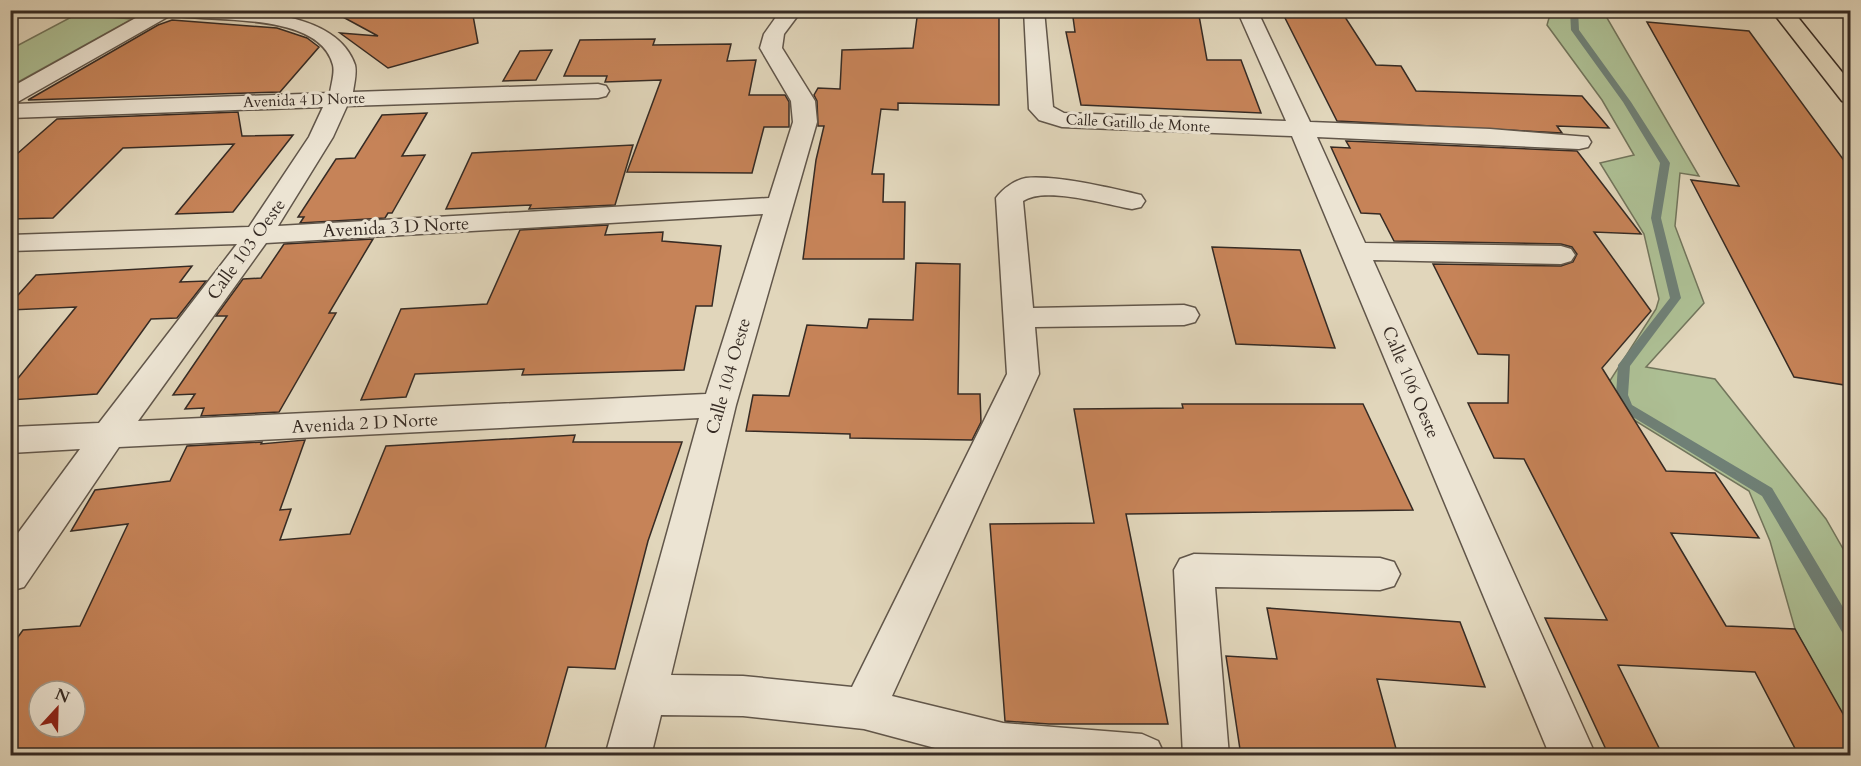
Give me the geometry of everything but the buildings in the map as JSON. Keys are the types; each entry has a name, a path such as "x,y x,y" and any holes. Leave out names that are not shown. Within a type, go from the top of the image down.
{"main road":[{"path":"1781,10 1851,96"}],"street":[{"path":"10,98 166,10"},
{"name":"Calle 103 Oeste","path":"10,575 109,435 258,236 307,162 340,98 346,70 333,44 307,27 267,19 174,10"},
{"name":"Calle 104 Oeste","path":"628,756 718,405 805,122 800,94 771,48 774,34 792,10"},
{"name":"Calle Gatillo de Monte","path":"1035,10 1041,109 1047,115 1062,120 1579,142"},
{"name":"Calle 106 Oeste","path":"1247,10 1302,130 1573,756"},
{"path":"1832,10 1851,12"},
{"name":"Avenida 4 D Norte","path":"10,111 598,91"},
{"path":"864,709 1023,374 1009,198 1027,186 1072,190 1132,201"},
{"name":"Avenida 3 D Norte","path":"10,243 258,236 780,204"},
{"path":"1354,251 1561,255"},
{"path":"1018,318 1184,315"},
{"name":"Avenida 2 D Norte","path":"10,440 718,405"},
{"path":"1206,756 1194,570 1380,574"},
{"path":"643,695 743,696 864,709 1003,744 1142,756"}],"green space":[{"path":"1551,11 1603,11 1699,176 1680,173 1675,226 1704,303 1646,367 1715,379 1826,519 1850,561 1850,728 1795,629 1770,541 1749,491 1608,404 1602,393 1656,309 1659,299 1644,234 1600,163 1634,155 1602,100 1547,25"},
{"path":"77,14 132,19 11,86 11,49"}],"waterway":[{"path":"1574,10 1575,30 1627,102 1665,163 1656,218 1676,298 1624,365 1622,395 1627,408 1767,492 1850,632"}]}
